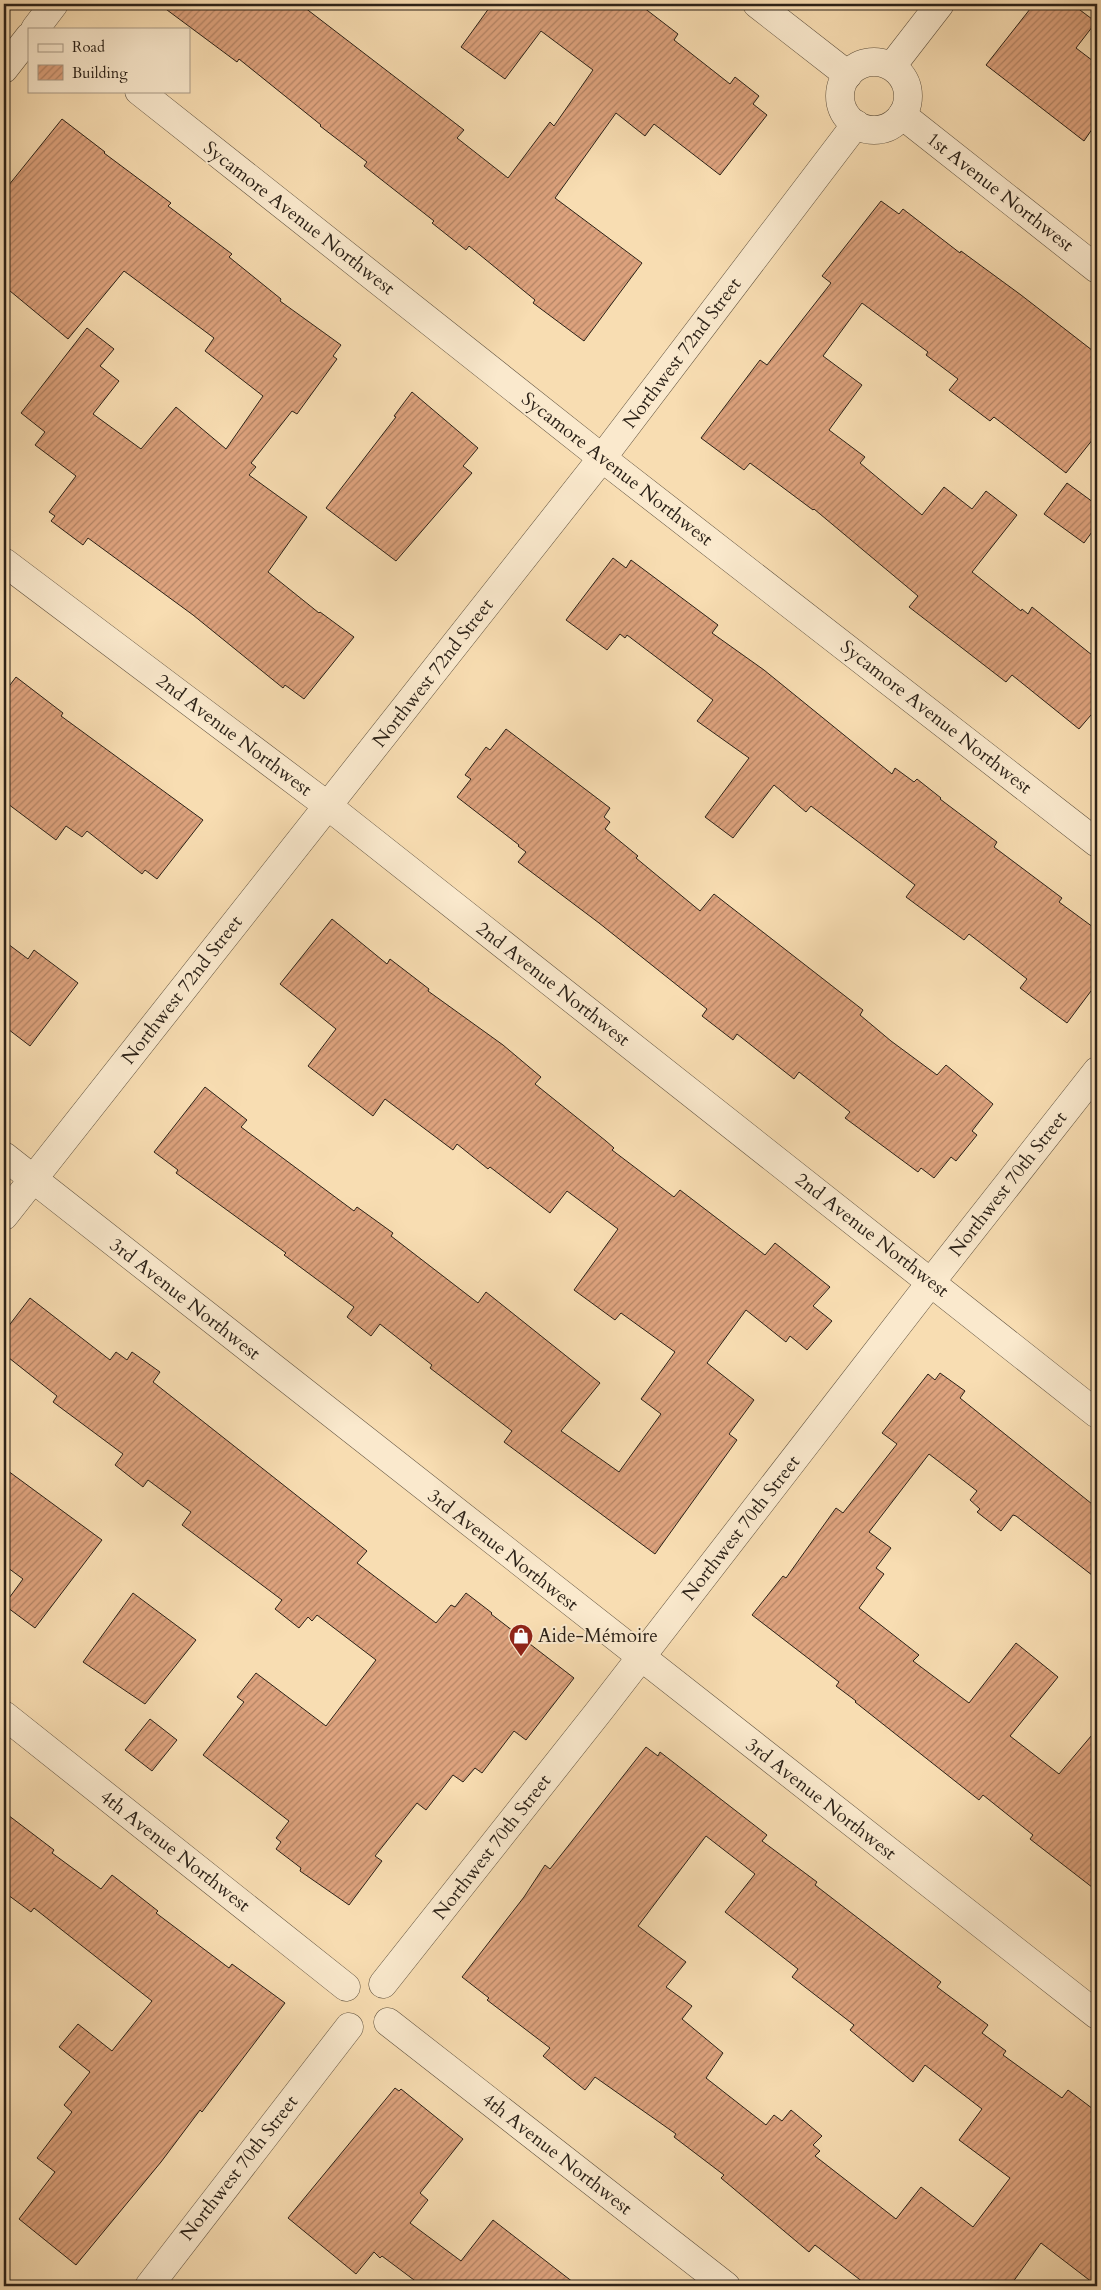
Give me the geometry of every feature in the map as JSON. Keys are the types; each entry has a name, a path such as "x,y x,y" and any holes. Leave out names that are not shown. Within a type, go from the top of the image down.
{"street":[{"path":"757,4 848,75"},
{"path":"892,66 940,4"},
{"path":"4,69 28,41"},
{"path":"871,62 892,66 900,74 908,93 907,105 902,115 894,124 884,129 872,130 856,124 844,112 841,101 841,91 848,75 860,65 871,62"},
{"name":"Sycamore Avenue Northwest","path":"140,92 602,458 1097,843"},
{"name":"1st Avenue Northwest","path":"902,115 1097,269"},
{"name":"Northwest 72nd Street","path":"4,1216 602,458 856,124"},
{"name":"2nd Avenue Northwest","path":"4,562 328,806 1097,1414"},
{"name":"Northwest 70th Street","path":"383,1984 641,1658 931,1282 1097,1071"},
{"name":"3rd Avenue Northwest","path":"4,1156 1097,2015"},
{"name":"4th Avenue Northwest","path":"4,1715 346,1987"},
{"path":"360,1978 368,1978 383,1984 391,1994 394,2002 393,2011 388,2022 377,2031 368,2033 359,2032 349,2027 340,2016 339,2007 340,1998 346,1987 360,1978"},
{"name":"4th Avenue Northwest","path":"388,2022 726,2286"},
{"name":"Northwest 70th Street","path":"149,2286 349,2027"}],"building":[{"path":"159,4 300,4 464,130 457,138 508,178 550,122 554,126 593,70 541,31 505,79 461,47 492,4 639,4 678,34 674,40 730,84 735,77 759,96 753,104 767,115 720,175 654,124 645,136 616,113 555,198 642,263 584,341 533,303 535,300 469,246 466,250 432,223 434,221 364,166 367,162 239,59 237,62"},
{"path":"1034,4 1072,4 1096,22 1076,48 1097,64 1097,122 1084,141 986,65"},
{"path":"62,119 171,203 168,206 232,254 229,257 281,299 280,301 341,345 333,356 337,359 297,414 292,411 251,463 256,467 249,475 307,517 268,572 319,613 354,637 304,699 285,685 283,688 193,615 88,538 83,545 51,521 55,516 49,512 76,476 35,445 45,432 21,413 87,328 114,349 100,366 119,381 93,414 141,449 176,407 226,449 263,396 205,351 214,338 124,271 68,339 4,286 4,191"},
{"path":"881,201 899,214 903,209 960,253 961,251 1021,295 1097,354 1097,434 1066,473 994,417 990,421 949,390 958,379 926,355 928,352 862,303 823,356 862,385 829,430 865,457 860,463 922,515 944,487 972,509 986,491 1017,515 972,572 1021,611 1022,609 1028,614 1032,607 1097,659 1097,708 1079,729 1012,675 1006,682 909,607 918,596 814,509 750,463 744,470 701,438 760,360 767,365 831,283 822,276"},
{"path":"412,392 478,448 463,466 472,473 396,561 326,508 396,417 394,416"},
{"path":"1067,483 1097,505 1097,525 1084,543 1044,514"},
{"path":"613,558 626,568 631,560 718,625 712,633 764,670 892,774 895,768 914,782 917,779 997,842 994,847 1062,898 1059,902 1097,930 1097,983 1067,1023 1020,988 1027,979 969,934 964,940 906,897 915,885 811,806 806,812 774,785 733,838 705,817 749,758 697,721 713,700 627,635 625,638 620,634 607,650 566,620"},
{"path":"16,677 63,713 61,716 203,820 157,879 145,870 142,874 87,831 82,837 66,826 56,840 4,801 4,693"},
{"path":"506,729 610,808 604,817 610,822 605,829 638,856 636,858 700,911 714,894 863,1010 860,1015 891,1041 937,1075 946,1065 993,1104 972,1131 977,1135 956,1161 951,1157 934,1178 921,1168 918,1172 845,1118 850,1112 799,1072 794,1079 737,1034 733,1040 702,1016 707,1009 599,923 518,862 526,852 457,797 471,779 465,775 486,747 490,750"},
{"path":"332,919 387,964 390,959 429,989 428,991 503,1045 541,1077 535,1084 606,1141 614,1148 612,1150 674,1197 680,1190 765,1255 775,1243 830,1287 813,1306 832,1321 807,1350 790,1336 786,1342 746,1310 707,1363 754,1400 729,1434 737,1440 655,1554 504,1442 512,1431 430,1368 432,1365 380,1324 371,1336 347,1317 354,1307 284,1255 286,1253 176,1173 178,1170 154,1152 205,1087 247,1120 241,1127 354,1211 357,1207 393,1233 391,1236 478,1303 486,1292 600,1383 561,1431 619,1472 661,1414 641,1399 675,1352 621,1313 615,1320 574,1290 618,1229 567,1191 550,1213 490,1167 488,1169 457,1144 453,1150 385,1099 373,1116 308,1066 336,1029 280,984"},
{"path":"4,941 28,959 34,950 78,983 30,1046 4,1026"},
{"path":"30,1298 110,1360 116,1352 127,1360 132,1352 160,1372 153,1382 367,1551 357,1563 436,1623 451,1605 455,1607 466,1593 574,1678 526,1740 514,1731 482,1773 475,1768 463,1782 453,1775 426,1810 417,1803 375,1856 382,1861 349,1905 300,1871 301,1868 276,1849 281,1842 276,1838 289,1821 203,1755 244,1702 237,1697 256,1673 326,1726 376,1660 317,1615 312,1621 308,1617 299,1628 275,1609 282,1600 182,1525 191,1512 148,1480 143,1487 115,1465 123,1454 53,1402 57,1396 4,1354 4,1332"},
{"path":"940,1373 965,1391 960,1398 1097,1508 1097,1579 1016,1516 1013,1515 1001,1531 977,1512 980,1509 970,1500 977,1491 929,1454 869,1532 891,1548 876,1568 884,1574 859,1608 919,1655 913,1661 969,1703 1016,1643 1058,1677 1010,1736 1059,1774 1097,1729 1097,1891 1030,1839 1033,1835 983,1795 979,1800 836,1686 839,1682 752,1615 783,1576 786,1578 836,1508 843,1513 897,1444 882,1433 928,1374 935,1380"},
{"path":"4,1468 102,1540 35,1628 4,1605 23,1579 4,1565"},
{"path":"133,1593 196,1640 145,1704 83,1662"},
{"path":"150,1719 177,1740 152,1771 125,1750"},
{"path":"646,1747 658,1756 660,1752 767,1835 762,1841 817,1882 815,1885 941,1982 937,1987 988,2025 982,2033 1006,2051 1003,2055 1062,2098 1068,2090 1097,2112 1097,2286 1041,2243 1010,2286 868,2286 815,2245 809,2252 721,2178 724,2175 674,2137 676,2134 595,2077 585,2090 543,2056 550,2048 487,2000 489,1998 462,1977 524,1897 545,1865 550,1869","holes":["706,1836 755,1874 725,1912 798,1969 792,1977 854,2025 850,2030 913,2082 925,2065 982,2109 959,2140 1010,2178 973,2227 921,2187 896,2219 815,2156 820,2151 813,2145 822,2136 791,2110 782,2121 774,2115 766,2125 706,2078 723,2053 682,2019 692,2006 666,1987 686,1962 638,1926"]},
{"path":"4,1812 54,1850 52,1853 101,1889 112,1875 158,1911 156,1913 229,1968 232,1964 285,2003 202,2112 200,2110 161,2162 76,2265 19,2219 55,2172 37,2158 72,2112 64,2105 90,2072 59,2047 78,2024 112,2051 152,2001 34,1908 31,1912 4,1892"},
{"path":"395,2088 399,2091 401,2089 463,2139 420,2193 428,2200 410,2223 461,2261 493,2220 578,2286 422,2286 374,2252 356,2274 288,2218"}],"place":[{"name":"Aide-Mémoire","path":"521,1657"}]}
